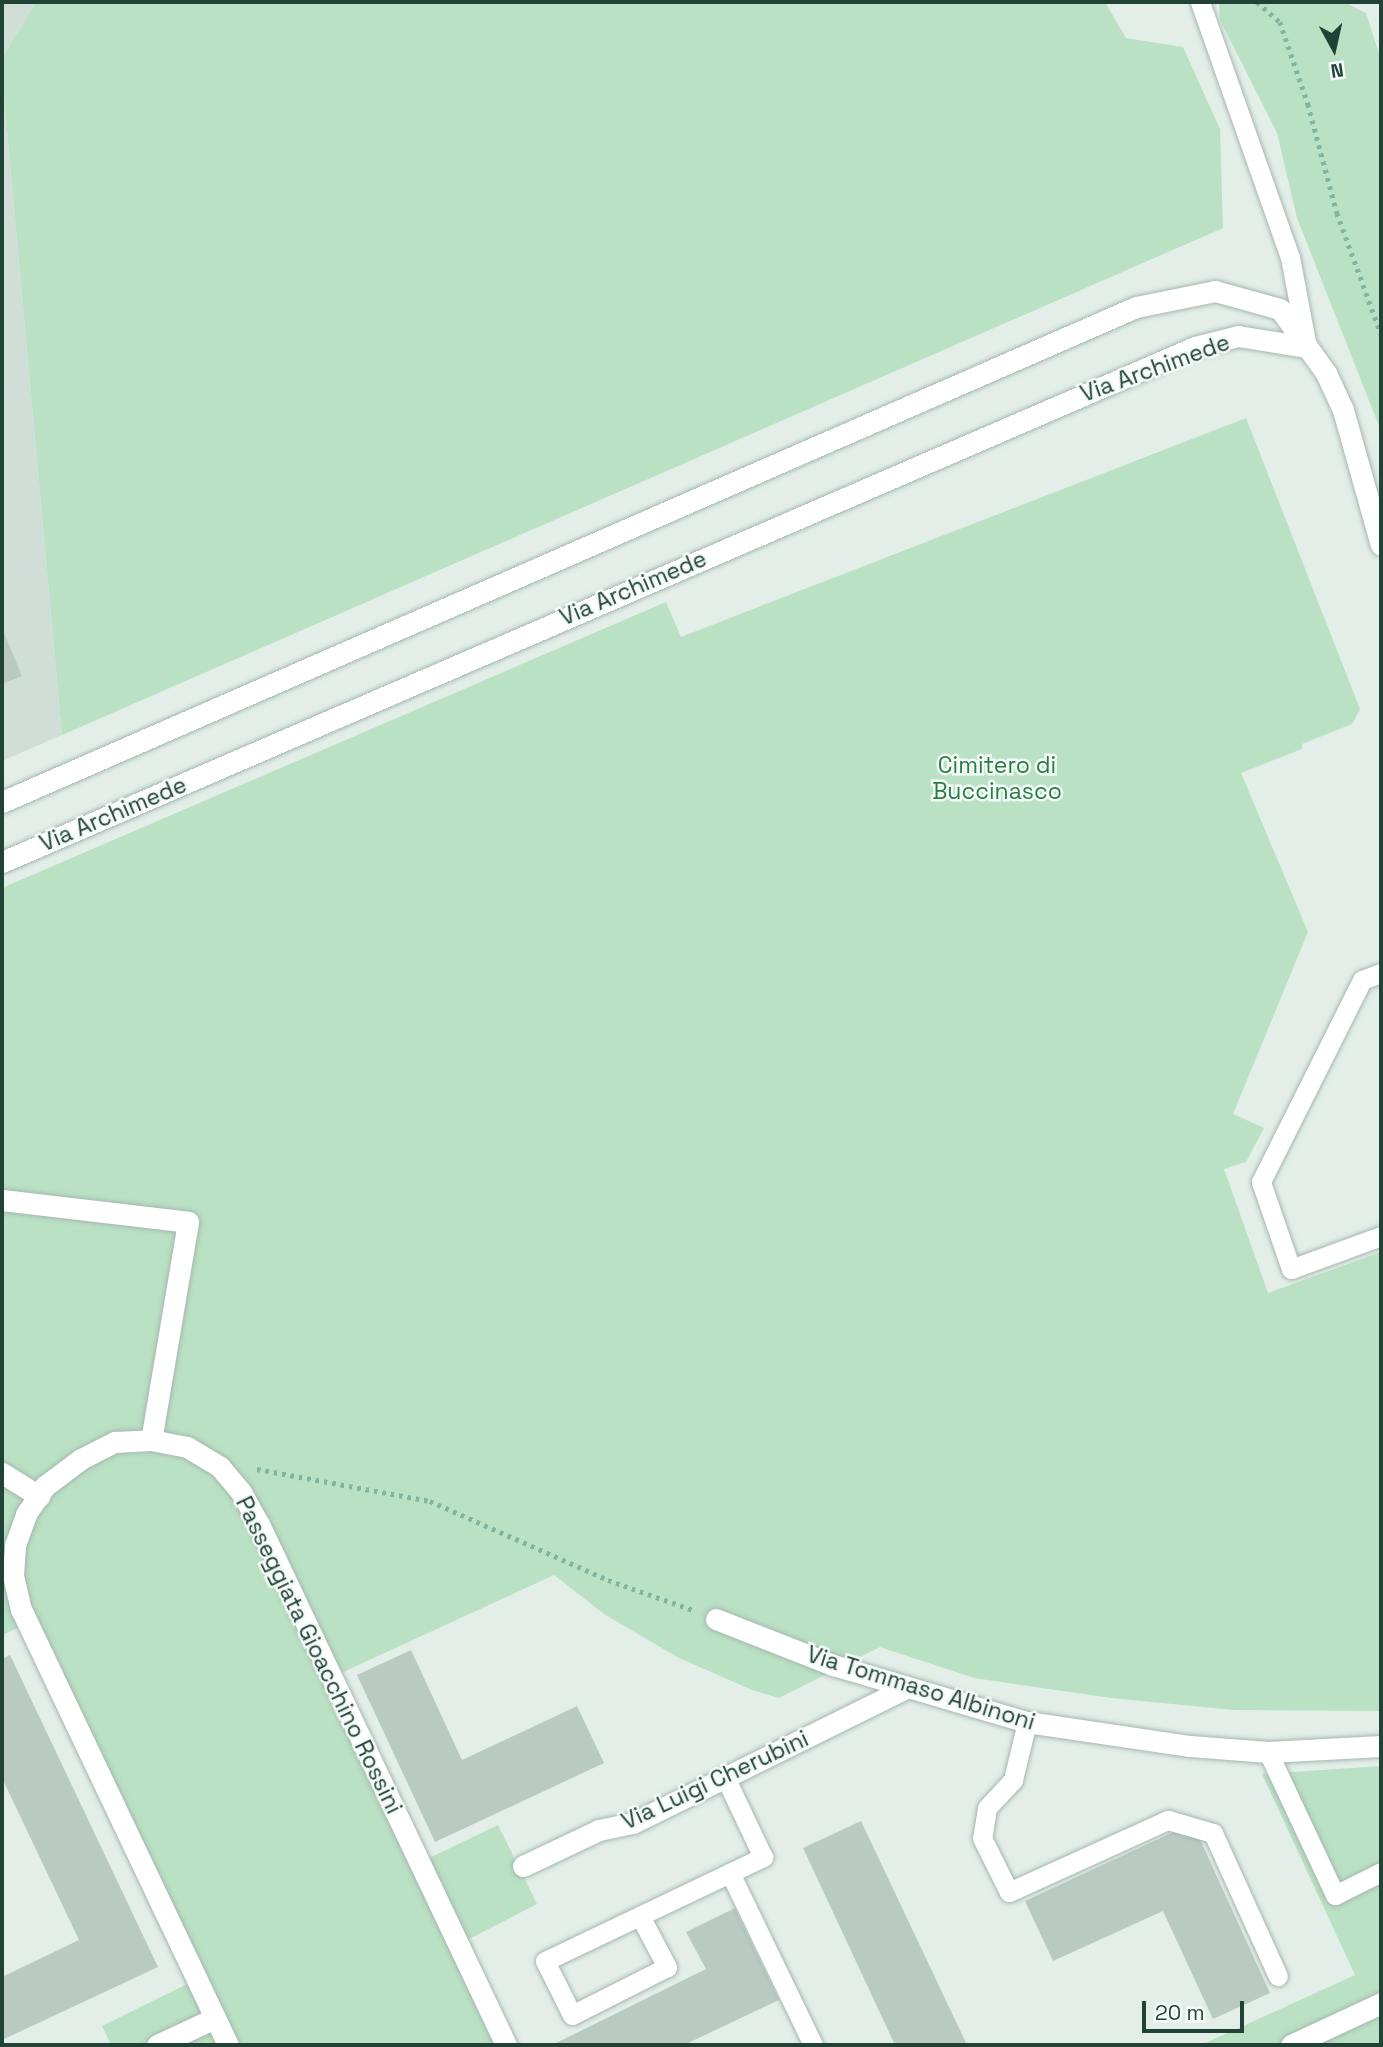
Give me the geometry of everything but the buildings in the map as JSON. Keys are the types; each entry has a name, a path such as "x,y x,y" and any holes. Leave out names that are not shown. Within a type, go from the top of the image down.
{"street":[{"name":"Via Archimede","path":"2,802 1136,307 1215,292 1280,309 1307,347"},
{"name":"Via Archimede","path":"2,862 1195,348 1238,336 1307,347"},
{"path":"1307,347 1326,373 1343,410 1381,545"},
{"path":"2,1200 188,1222 151,1440"},
{"name":"Passeggiata Gioacchino Rossini","path":"228,2045 21,1610 13,1575 15,1545 26,1514 46,1486 81,1459 116,1443 151,1440 187,1447 220,1467 241,1492 259,1524 506,2045"},
{"path":"2,1473 39,1496"},
{"name":"Via Tommaso Albinoni","path":"716,1619 833,1665 1027,1722 1189,1746 1268,1752 1381,1746"},
{"name":"Via Luigi Cherubini","path":"523,1866 599,1830 633,1823 906,1688"},
{"path":"1291,2045 1381,2003"},
{"path":"158,2045 215,2018"}],"lane":[{"path":"1200,2 1290,257 1307,347"},
{"path":"1381,973 1362,980 1261,1182 1291,1269 1381,1236"},
{"path":"1027,1722 1013,1780 987,1808 982,1838 1009,1892 1168,1820 1213,1833 1278,1976"},
{"path":"1268,1752 1335,1895 1381,1872"},
{"path":"640,1916 667,1967 572,2015 545,1961 763,1857 725,1777"},
{"path":"730,1873 813,2045"}],"path":[{"path":"1257,2 1280,22 1308,104 1337,213 1381,334"},
{"path":"211,1461 430,1501 608,1580 716,1619"}],"shaded area":[{"path":"2,2 36,2 2,58"},
{"path":"2,74 62,735 2,761"}],"green space":[{"path":"36,2 1105,2 1126,38 1183,47 1220,129 1223,228 62,735 2,74 2,58"},
{"path":"1219,2 1344,2 1366,13 1381,60 1381,431 1297,218 1277,133 1220,20"},
{"name":"Cimitero di Buccinasco","path":"1246,418 1360,709 1352,724 1302,744 1302,749 1241,773 1308,932 1233,1114 1264,1128 1246,1162 1224,1169 1268,1293 1381,1252 1381,1711 1234,1710 1111,1698 974,1678 880,1647 779,1698 752,1690 677,1657 604,1614 554,1575 339,1674 425,1860 498,1825 537,1904 465,1941 515,2045 111,2045 102,2026 187,1984 20,1627 2,1635 2,888 666,602 681,637"},
{"path":"1381,1766 1381,2045 1201,2045 1355,1975 1262,1774"}]}
